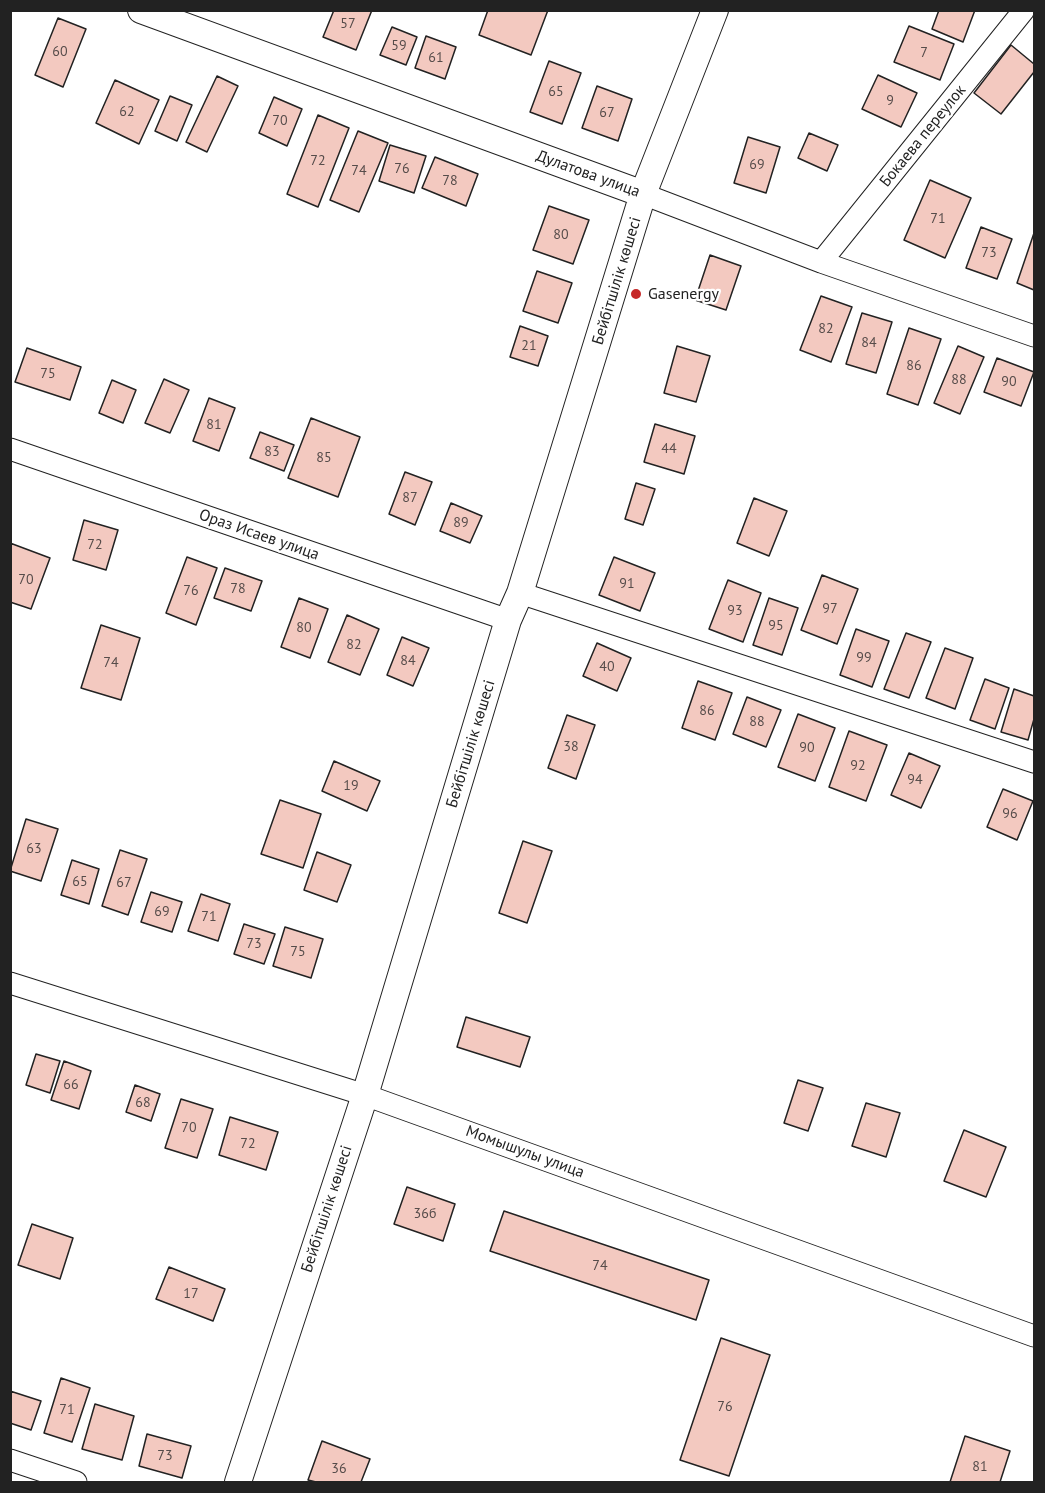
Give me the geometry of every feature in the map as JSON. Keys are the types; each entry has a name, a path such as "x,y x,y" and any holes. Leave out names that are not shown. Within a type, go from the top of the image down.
{"street":[{"name":"Дулатова улица","path":"141,10 643,194 821,262 1035,336"},
{"name":"Бейбітшілік көшесі","path":"238,1482 365,1095 508,620 520,593 643,194 715,10"},
{"name":"Бокаева переулок","path":"821,262 1024,20"},
{"name":"Ораз Исаев улица","path":"10,449 508,620"},
{"path":"520,593 1035,762"},
{"name":"Момышулы улица","path":"10,983 365,1095 1035,1336"},
{"path":"10,1460 76,1482"}],"building":[{"path":"334,10 372,10 356,50 323,37"},
{"path":"488,10 548,10 531,55 479,35"},
{"path":"939,10 975,10 963,42 932,29"},
{"path":"58,18 86,29 63,87 35,75"},
{"path":"909,26 954,44 940,80 894,62"},
{"path":"392,27 417,37 406,65 380,55"},
{"path":"426,36 456,47 445,79 415,68"},
{"path":"1011,45 1034,64 1034,72 1001,114 974,93"},
{"path":"549,61 581,73 562,124 530,112"},
{"path":"878,75 917,93 901,127 862,109"},
{"path":"217,76 238,86 207,152 186,142"},
{"path":"115,80 159,100 139,144 96,123"},
{"path":"597,86 632,99 618,141 582,128"},
{"path":"170,96 192,105 177,141 155,131"},
{"path":"274,97 302,109 287,146 259,133"},
{"path":"318,115 349,128 318,207 287,194"},
{"path":"358,131 388,143 359,212 330,200"},
{"path":"809,133 838,145 827,171 798,158"},
{"path":"748,137 780,147 766,193 734,183"},
{"path":"390,145 426,156 414,193 379,181"},
{"path":"435,157 478,174 466,206 422,188"},
{"path":"930,180 971,198 945,258 904,240"},
{"path":"549,206 589,220 573,264 533,250"},
{"path":"981,227 1012,239 997,279 966,268"},
{"path":"1034,233 1034,290 1017,283"},
{"path":"710,255 741,266 726,310 695,300"},
{"path":"537,271 572,283 558,323 523,311"},
{"path":"821,296 852,307 831,362 800,350"},
{"path":"862,313 892,322 876,373 846,364"},
{"path":"520,326 548,336 538,366 510,357"},
{"path":"909,328 941,339 918,405 887,394"},
{"path":"677,346 710,356 696,402 664,393"},
{"path":"958,346 984,357 960,414 934,403"},
{"path":"27,348 81,367 70,400 15,382"},
{"path":"997,358 1034,372 1021,406 984,392"},
{"path":"164,379 189,390 170,433 145,423"},
{"path":"112,380 136,390 123,423 99,413"},
{"path":"209,398 235,408 219,451 193,441"},
{"path":"311,418 360,437 338,497 288,478"},
{"path":"655,424 695,436 684,474 644,462"},
{"path":"260,432 294,445 284,471 250,458"},
{"path":"405,472 432,482 415,525 389,514"},
{"path":"636,483 655,489 643,525 625,519"},
{"path":"754,498 787,511 769,556 737,543"},
{"path":"451,503 482,516 470,543 440,531"},
{"path":"84,520 118,530 106,570 73,560"},
{"path":"10,543 50,558 31,609 10,602"},
{"path":"187,557 217,568 196,625 166,613"},
{"path":"614,557 655,573 640,611 599,595"},
{"path":"225,568 262,581 251,611 214,598"},
{"path":"822,575 858,589 837,644 801,630"},
{"path":"728,580 761,593 743,642 709,629"},
{"path":"299,598 328,609 310,658 281,647"},
{"path":"769,598 798,608 782,655 753,645"},
{"path":"347,615 379,629 360,675 328,662"},
{"path":"101,625 140,638 121,700 81,688"},
{"path":"856,629 889,641 872,687 840,675"},
{"path":"906,633 931,642 909,698 884,689"},
{"path":"402,637 429,648 413,686 387,675"},
{"path":"597,643 631,658 617,691 583,676"},
{"path":"945,648 973,658 955,709 926,698"},
{"path":"985,679 1009,688 995,729 970,720"},
{"path":"698,681 732,693 715,740 682,728"},
{"path":"1014,689 1034,696 1034,719 1028,740 1001,732"},
{"path":"747,697 781,710 766,747 733,734"},
{"path":"798,714 835,728 815,781 778,767"},
{"path":"567,715 595,725 576,779 548,768"},
{"path":"849,731 887,745 866,801 829,787"},
{"path":"909,753 940,766 921,808 891,795"},
{"path":"334,761 380,781 367,811 322,791"},
{"path":"1003,789 1033,801 1017,840 987,827"},
{"path":"280,800 321,814 303,868 261,854"},
{"path":"26,819 58,829 41,881 10,871"},
{"path":"523,841 552,851 527,923 499,913"},
{"path":"120,850 147,859 128,915 102,906"},
{"path":"317,852 351,865 337,902 304,890"},
{"path":"72,860 99,869 89,904 61,895"},
{"path":"151,892 182,902 172,932 141,922"},
{"path":"201,894 230,904 218,941 188,931"},
{"path":"244,924 275,934 264,964 234,954"},
{"path":"285,927 323,939 311,978 273,966"},
{"path":"466,1017 530,1037 520,1067 457,1047"},
{"path":"36,1054 60,1061 50,1093 26,1085"},
{"path":"64,1061 91,1071 79,1109 51,1100"},
{"path":"798,1080 823,1088 808,1131 784,1123"},
{"path":"135,1085 160,1094 151,1121 126,1112"},
{"path":"181,1099 213,1109 197,1158 165,1148"},
{"path":"866,1103 900,1113 886,1157 852,1146"},
{"path":"230,1117 278,1132 266,1170 219,1155"},
{"path":"964,1130 1006,1147 986,1197 944,1181"},
{"path":"407,1187 455,1204 443,1241 394,1224"},
{"path":"504,1211 709,1280 696,1320 490,1251"},
{"path":"32,1224 73,1238 60,1279 18,1265"},
{"path":"169,1267 225,1289 213,1321 156,1299"},
{"path":"721,1338 770,1355 729,1476 680,1460"},
{"path":"61,1378 90,1388 72,1442 44,1433"},
{"path":"10,1391 41,1401 31,1430 10,1423"},
{"path":"95,1404 134,1416 122,1460 82,1449"},
{"path":"147,1434 191,1446 182,1478 139,1466"},
{"path":"965,1436 1010,1451 1000,1482 950,1482"},
{"path":"322,1441 370,1459 361,1482 308,1480"}],"place":[{"name":"Gasenergy","path":"636,294"}]}
